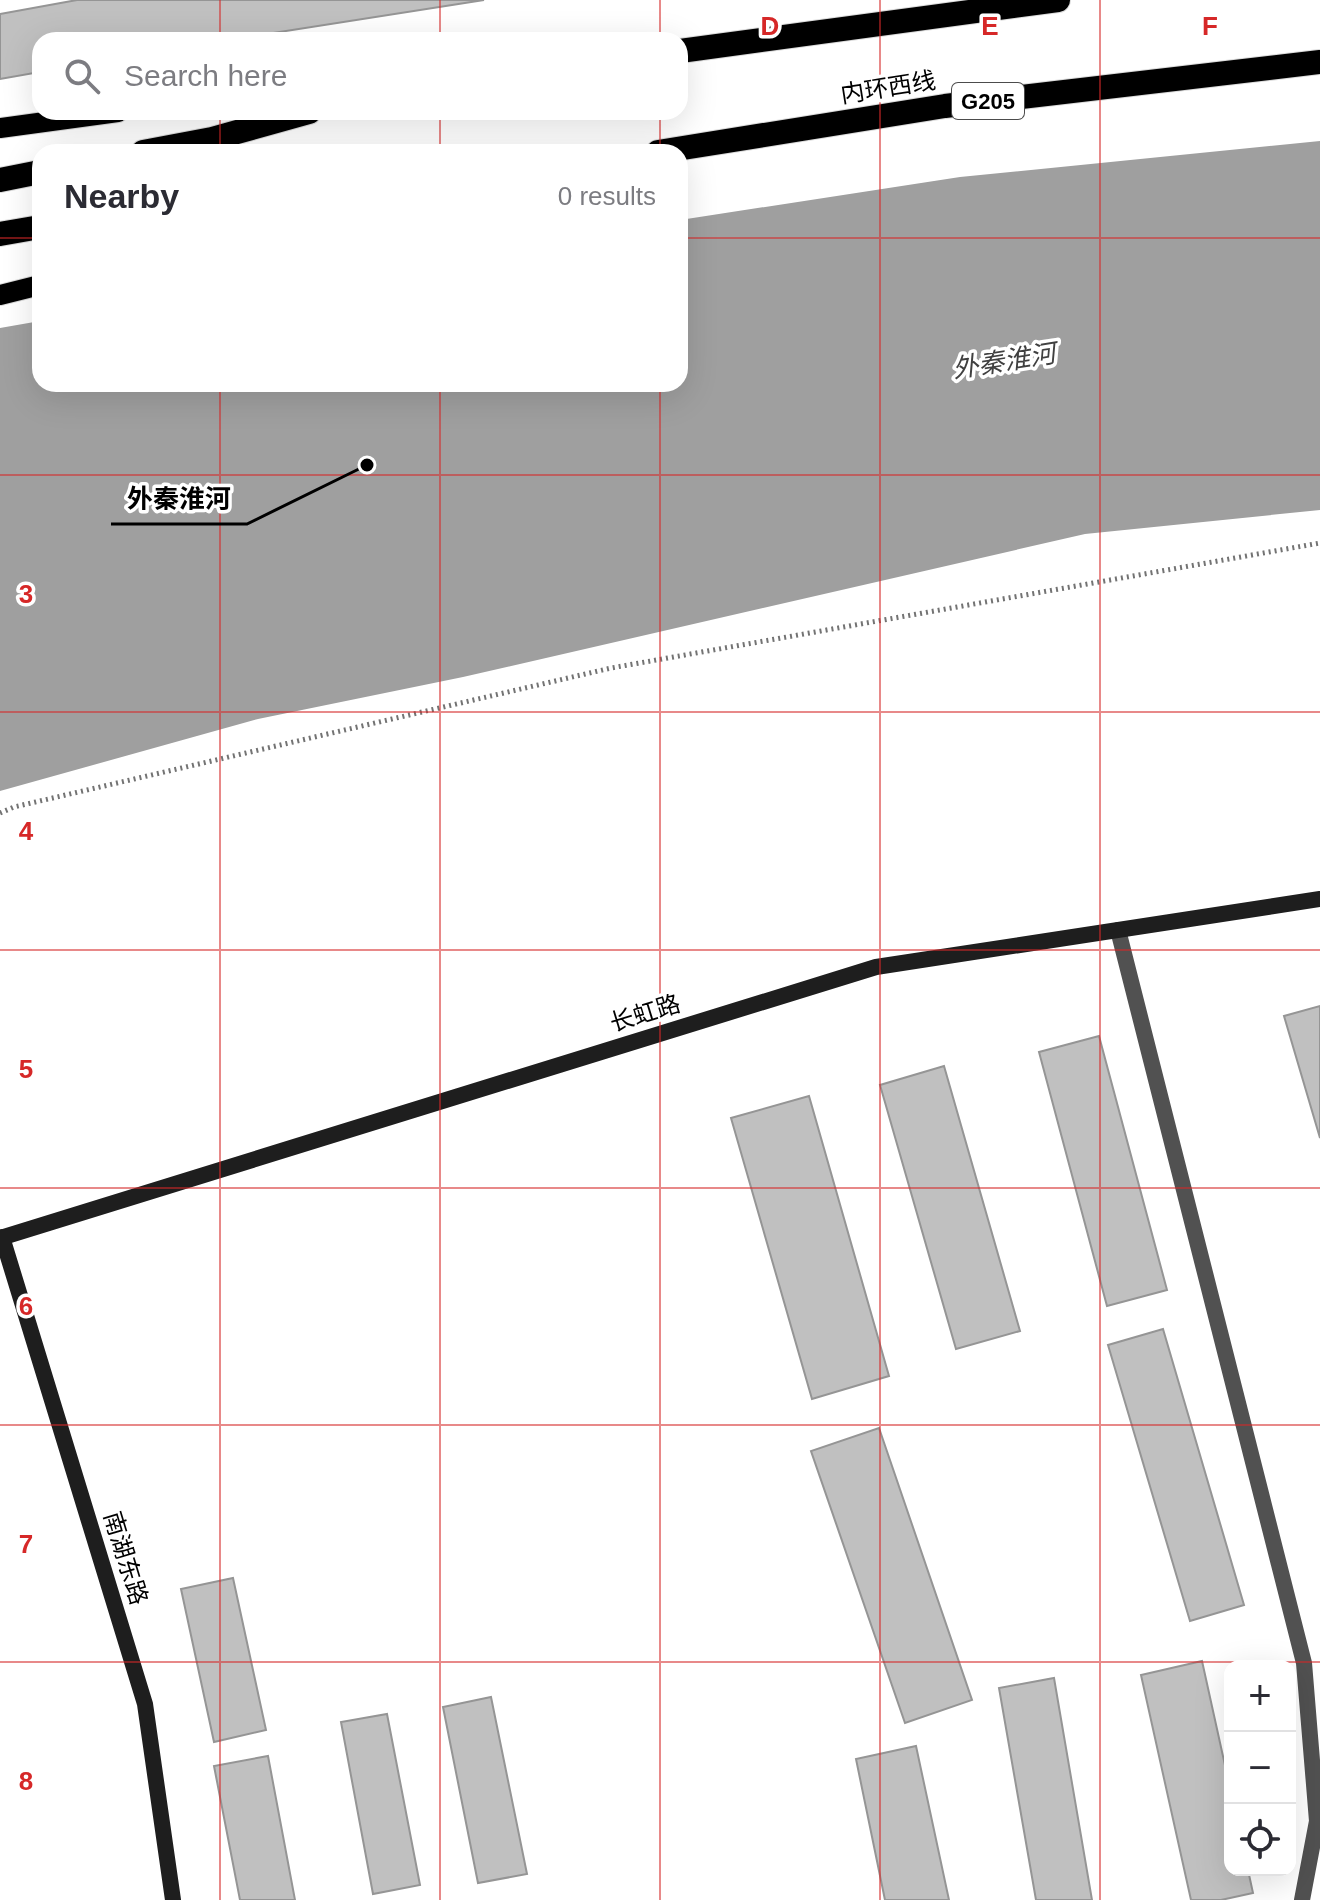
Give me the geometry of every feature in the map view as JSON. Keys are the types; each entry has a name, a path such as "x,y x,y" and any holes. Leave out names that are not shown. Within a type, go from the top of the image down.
{"highway":[{"path":"688,50 1058,0"},
{"name":"内环西线","path":"688,147 945,106 1320,62"},
{"path":"185,144 280,120"},
{"path":"0,180 32,174"},
{"path":"0,234 32,228"}],"main road":[{"path":"0,128 59,120"},
{"path":"0,295 32,287"},
{"name":"长虹路","path":"1,1238 876,967 1320,899"},
{"name":"南湖东路","path":"1,1238 145,1704 173,1900"}],"lane":[{"path":"1118,930 1304,1663 1317,1821 1302,1900"}],"path":[{"path":"0,813 14,807 611,668 1320,543"}],"water":[{"path":"1320,141 1320,510 1085,534 463,677 258,719 0,791 0,328 32,322 32,392 688,392 688,219 960,177"}],"building":[{"path":"77,0 484,0 280,32 32,32 32,73 0,79 0,14"},
{"path":"1320,1006 1320,1138 1284,1016"},
{"path":"1099,1036 1167,1290 1107,1306 1039,1052"},
{"path":"944,1066 1020,1331 956,1349 880,1085"},
{"path":"809,1096 889,1376 812,1399 731,1118"},
{"path":"1163,1329 1244,1605 1190,1621 1108,1345"},
{"path":"879,1428 972,1700 905,1723 811,1451"},
{"path":"233,1578 266,1730 214,1742 181,1589"},
{"path":"1202,1661 1224,1761 1224,1876 1249,1876 1253,1893 1221,1900 1191,1900 1141,1675"},
{"path":"1054,1678 1092,1900 1036,1900 999,1688"},
{"path":"491,1697 527,1874 478,1883 443,1707"},
{"path":"387,1714 420,1885 373,1894 341,1722"},
{"path":"916,1746 949,1900 885,1900 856,1759"},
{"path":"268,1756 295,1900 240,1900 214,1766"}],"place":[{"name":"外秦淮河","path":"367,465"}]}
